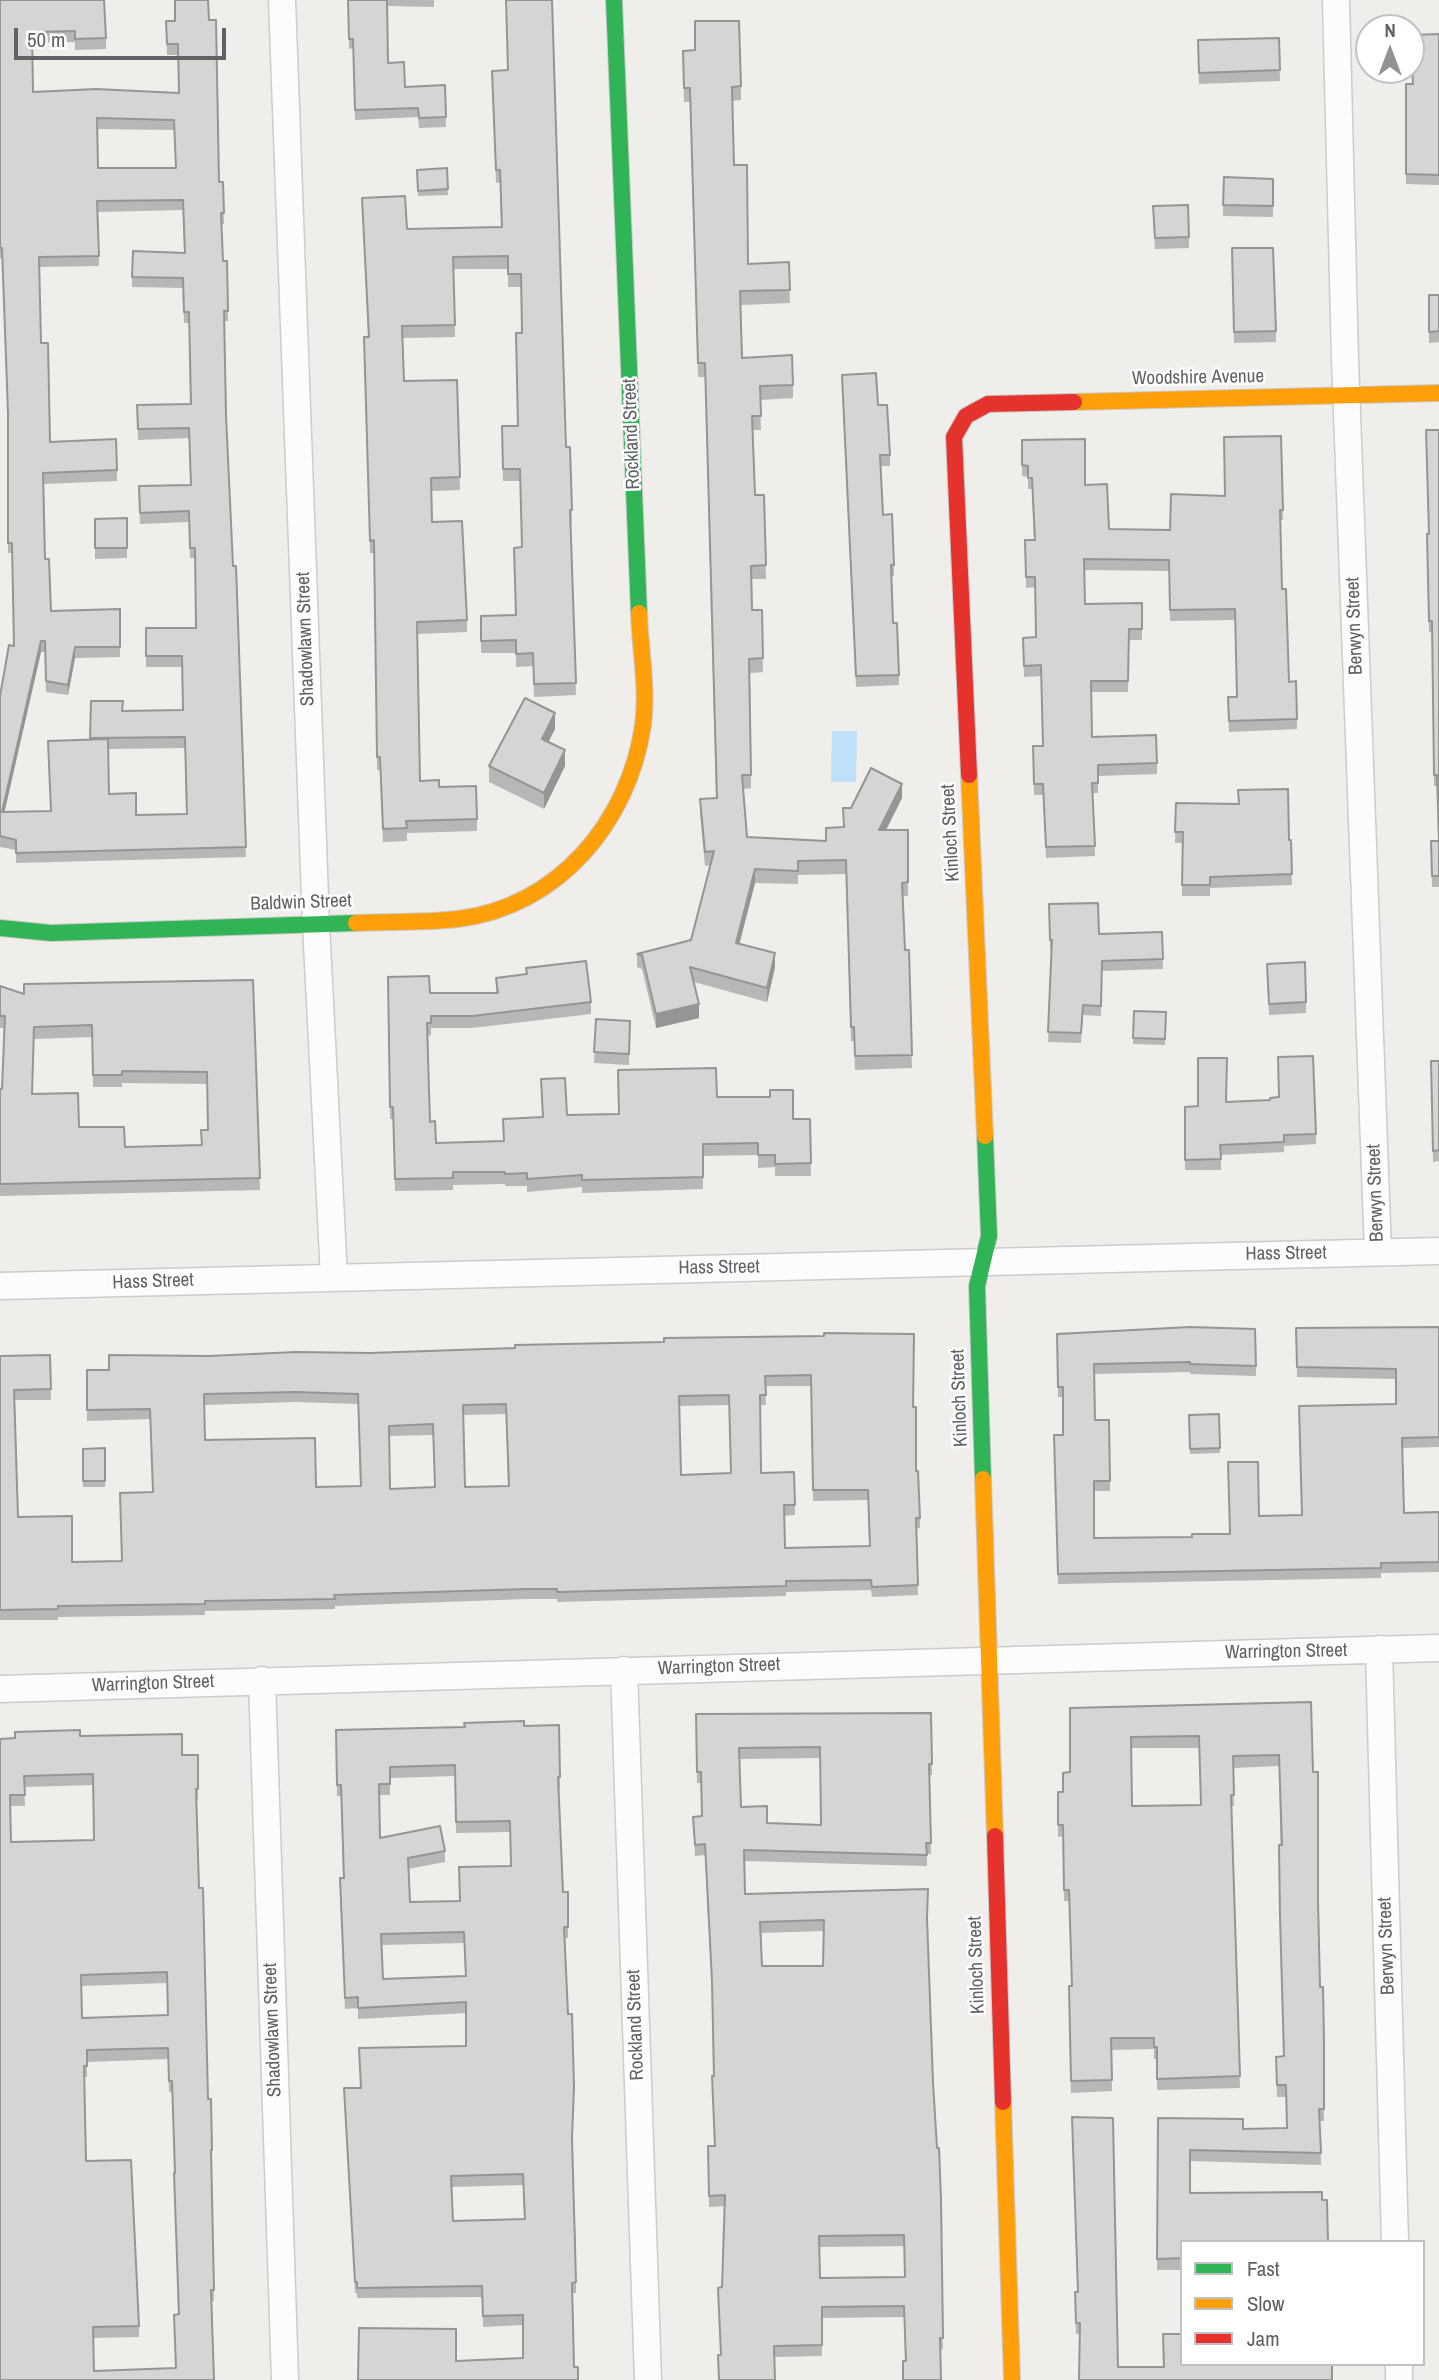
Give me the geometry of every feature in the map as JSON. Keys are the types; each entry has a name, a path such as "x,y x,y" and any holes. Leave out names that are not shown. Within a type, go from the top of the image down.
{"street":[{"name":"Shadowlawn Street","path":"282,0 316,924 334,1277"},
{"name":"Rockland Street","path":"586,854 606,829 631,778 644,714 645,685 640,645 614,0"},
{"name":"Berwyn Street","path":"1336,0 1347,396 1378,1252"},
{"name":"Woodshire Avenue","path":"963,419 968,413 988,404 1439,393"},
{"name":"Kinloch Street","path":"963,419 957,426 954,437 989,1236 978,1286 1012,2380"},
{"name":"Baldwin Street","path":"0,928 51,933 458,919 500,909 535,893 560,877 586,854"},
{"name":"Hass Street","path":"0,1286 1439,1251"},
{"name":"Warrington Street","path":"0,1689 1439,1648"},
{"name":"Berwyn Street","path":"1378,1649 1395,2240"},
{"name":"Rockland Street","path":"624,1670 648,2380"},
{"name":"Shadowlawn Street","path":"262,1680 285,2380"}],"water":[{"path":"832,731 857,731 856,782 831,782"}],"building":[{"path":"0,0 104,0 106,38 75,39 75,31 32,32 33,92 96,89 179,93 178,44 167,44 166,21 175,21 175,0 208,0 209,20 216,20 219,182 223,182 223,261 227,261 228,311 224,311 226,415 233,566 236,566 246,847 16,853 16,840 0,836 0,696 9,645 14,646 12,543 8,543 8,413 0,248","holes":["97,118 174,120 176,168 98,168","183,200 185,253 133,251 132,277 183,278 184,312 189,312 191,404 137,405 138,429 189,428 191,485 139,486 140,513 189,511 190,548 195,548 196,628 146,628 146,656 182,656 183,710 122,711 123,701 91,701 90,738 185,737 187,814 136,815 136,793 109,794 108,739 48,741 51,811 2,812 41,641 45,641 46,681 68,685 75,647 120,647 120,609 51,611 49,559 45,559 43,473 117,470 116,439 50,442 48,343 41,343 39,257 99,256 97,201"]},
{"path":"348,0 387,0 388,63 404,62 405,87 445,85 446,117 419,118 418,108 355,110 353,39 349,39"},
{"path":"506,0 552,0 566,447 570,447 576,683 534,684 533,653 516,654 516,640 481,641 481,616 516,615 514,548 522,547 520,469 503,469 502,426 518,426 516,333 522,333 521,274 508,274 508,256 453,257 455,325 402,326 404,381 457,380 460,477 431,478 432,522 462,521 467,620 417,622 420,781 439,780 439,787 476,786 477,819 406,821 407,828 383,829 380,757 377,757 374,540 370,541 364,337 369,337 362,198 405,196 407,229 502,227 500,170 496,170 492,71 508,70"},
{"path":"695,21 739,21 741,86 732,87 734,165 747,165 748,264 789,262 790,290 740,291 742,358 792,355 793,385 760,386 761,416 752,416 755,495 764,495 766,565 751,566 752,610 762,610 763,658 749,659 751,775 742,775 747,837 826,841 826,828 844,827 843,808 851,808 871,768 902,784 879,830 908,830 908,882 902,883 905,950 909,950 912,1055 855,1056 854,1027 851,1027 846,860 798,861 798,871 755,869 736,943 775,953 767,988 690,967 699,1004 656,1014 642,955 637,954 691,940 714,851 705,852 700,799 717,798 705,363 698,363 690,88 684,88 683,51 695,50"},
{"path":"1425,34 1439,34 1439,175 1406,174 1406,84 1425,84"},
{"path":"1279,38 1280,70 1199,73 1198,40"},
{"path":"447,168 448,189 418,191 417,170"},
{"path":"1224,177 1273,179 1273,206 1223,205"},
{"path":"1188,205 1189,237 1155,238 1153,206"},
{"path":"1232,248 1273,248 1276,331 1234,332"},
{"path":"1429,295 1439,295 1439,331 1429,332"},
{"path":"876,373 878,405 887,405 890,455 880,455 883,515 892,514 893,623 897,623 899,675 856,676 842,375"},
{"path":"1426,430 1439,430 1439,841 1437,775 1434,775 1432,621 1429,621"},
{"path":"1281,436 1282,589 1286,589 1289,682 1296,681 1297,719 1229,721 1228,697 1237,697 1235,609 1170,610 1169,560 1084,559 1085,604 1142,603 1142,629 1129,629 1128,681 1091,681 1092,737 1156,735 1157,763 1098,765 1098,783 1092,783 1095,846 1046,847 1043,784 1034,784 1033,746 1043,746 1041,665 1024,666 1023,638 1036,637 1035,577 1026,577 1025,540 1035,540 1032,478 1028,478 1028,466 1022,465 1022,440 1085,439 1085,485 1107,484 1109,529 1170,530 1171,494 1225,496 1224,437"},
{"path":"127,518 127,548 95,548 95,519"},
{"path":"525,698 555,713 542,739 565,750 544,793 489,766"},
{"path":"1288,789 1292,874 1210,877 1210,885 1182,885 1183,832 1175,832 1176,803 1239,804 1238,790"},
{"path":"1431,841 1439,841 1439,876 1432,876"},
{"path":"1098,903 1099,934 1162,932 1163,959 1102,961 1101,1006 1083,1005 1081,1033 1048,1032 1052,940 1049,904"},
{"path":"586,961 591,1002 472,1016 431,1016 431,1023 427,1023 430,1122 435,1121 436,1143 504,1141 503,1119 543,1117 541,1079 565,1078 567,1115 619,1114 618,1070 716,1068 717,1097 770,1097 770,1090 793,1090 793,1119 810,1119 811,1163 775,1164 775,1155 758,1155 758,1143 703,1144 703,1177 582,1180 582,1175 527,1179 527,1173 453,1172 453,1178 395,1179 393,1107 390,1107 388,977 429,976 430,993 498,993 496,978 527,974 526,968"},
{"path":"1305,962 1306,1002 1269,1004 1267,964"},
{"path":"253,980 260,1178 0,1184 0,1089 5,1016 0,1016 0,986 24,994 24,984","holes":["92,1025 93,1075 122,1075 122,1071 207,1072 208,1130 201,1130 202,1145 125,1147 124,1127 79,1127 78,1093 32,1094 34,1027"]},
{"path":"1134,1011 1166,1012 1165,1039 1133,1038"},
{"path":"596,1019 630,1021 629,1054 594,1052"},
{"path":"1313,1056 1316,1134 1284,1135 1284,1142 1220,1145 1221,1159 1185,1160 1185,1107 1198,1106 1198,1058 1227,1058 1226,1102 1270,1100 1279,1097 1278,1057"},
{"path":"1431,1061 1439,1061 1439,1150 1433,1151"},
{"path":"1190,1327 1255,1329 1256,1366 1190,1362 1094,1364 1095,1420 1109,1420 1110,1481 1094,1481 1094,1538 1230,1534 1228,1462 1258,1462 1259,1516 1302,1515 1299,1406 1396,1404 1396,1369 1297,1367 1296,1328 1439,1327 1439,1437 1402,1438 1404,1513 1439,1512 1439,1562 1381,1563 1381,1568 1058,1574 1054,1435 1063,1435 1063,1387 1058,1387 1057,1334"},
{"path":"824,1333 914,1334 913,1407 916,1407 916,1471 920,1518 916,1518 918,1585 872,1587 871,1580 786,1581 786,1586 557,1592 557,1589 527,1589 334,1595 335,1599 205,1601 205,1604 58,1606 58,1609 0,1610 0,1356 50,1355 51,1389 14,1390 18,1517 72,1516 72,1562 122,1561 120,1493 153,1492 150,1409 87,1410 87,1370 109,1370 109,1355 370,1353 515,1348 515,1345 664,1342 664,1338 824,1336","holes":["811,1375 813,1490 868,1490 870,1546 785,1548 784,1505 795,1505 794,1472 761,1473 760,1395 766,1395 765,1376","204,1394 358,1394 361,1486 316,1487 315,1438 205,1440","729,1395 731,1473 681,1475 679,1396","506,1404 509,1486 465,1487 463,1405","433,1424 435,1487 390,1489 389,1426"]},
{"path":"1219,1414 1220,1448 1190,1449 1189,1415"},
{"path":"105,1448 105,1481 83,1481 83,1449"},
{"path":"1311,1702 1313,1772 1318,1772 1320,1987 1323,1987 1324,2109 1319,2109 1321,2153 1190,2150 1190,2193 1322,2192 1322,2200 1327,2200 1328,2240 1180,2240 1180,2258 1157,2259 1158,2118 1243,2119 1243,2129 1287,2128 1286,2085 1277,2085 1276,2057 1284,2056 1279,1755 1233,1756 1234,1795 1231,1795 1240,2076 1157,2079 1157,2047 1154,2047 1154,2038 1111,2038 1112,2080 1071,2081 1069,1890 1064,1890 1063,1825 1058,1825 1058,1792 1063,1792 1063,1773 1070,1772 1070,1708","holes":["1199,1736 1201,1805 1132,1806 1131,1737"]},
{"path":"931,1713 931,1843 926,1843 927,1855 744,1850 745,1894 928,1889 933,2082 941,2199 941,2380 903,2380 903,2361 906,2361 904,2306 822,2307 822,2345 774,2346 775,2380 719,2380 718,2355 721,2355 718,2288 722,2287 725,2195 709,2196 708,2146 715,2146 712,1981 705,1844 695,1845 693,1817 702,1816 701,1772 697,1772 696,1714","holes":["820,1747 821,1825 767,1823 767,1806 741,1807 739,1748","824,1920 823,1966 762,1966 760,1922","904,2235 905,2277 820,2278 819,2236"]},
{"path":"524,1721 524,1726 559,1725 558,1777 563,1892 568,1892 568,1927 564,1927 568,2014 572,2014 576,2282 572,2283 574,2367 578,2367 578,2380 358,2380 359,2328 456,2329 456,2361 523,2358 523,2315 483,2316 482,2286 357,2288 355,2282 344,2088 361,2088 359,2048 466,2046 466,2002 358,2008 358,1997 345,1998 340,1878 344,1878 341,1785 337,1785 336,1730 465,1727 464,1723","holes":["455,1765 456,1822 510,1821 511,1866 459,1867 460,1901 410,1902 408,1858 445,1851 440,1826 380,1838 379,1784 390,1784 390,1767","464,1932 466,1976 383,1979 381,1934","523,2174 525,2219 453,2221 451,2176"]},
{"path":"80,1730 80,1736 182,1734 182,1755 198,1755 196,1789 199,1888 203,1888 208,2099 211,2099 214,2380 0,2380 0,1739 15,1738 15,1732","holes":["93,1774 94,1840 11,1842 10,1795 25,1795 24,1776","167,1972 168,2015 82,2018 81,1975","168,2048 169,2081 172,2081 179,2314 174,2315 176,2368 94,2371 93,2327 139,2326 131,2160 86,2161 84,2066 87,2066 87,2050"]},
{"path":"1072,2117 1113,2118 1118,2367 1164,2367 1163,2334 1180,2334 1180,2366 1332,2366 1332,2380 1079,2380 1080,2323 1076,2323 1075,2292 1078,2292"}],"traffic: fast":[{"path":"614,0 639,613"},
{"path":"0,928 51,933 356,923"},
{"path":"983,1479 977,1286 989,1236 985,1136"}],"traffic: slow":[{"path":"1074,402 1439,393"},
{"path":"356,923 458,919 494,911 527,897 557,878 583,854 605,826 622,795 635,761 644,711 639,613"},
{"path":"969,775 985,1136"},
{"path":"983,1479 995,1836"},
{"path":"1003,2102 1012,2380"}],"traffic: jam":[{"path":"969,775 954,437 966,416 988,404 1074,402"},
{"path":"995,1836 1003,2102"}]}
